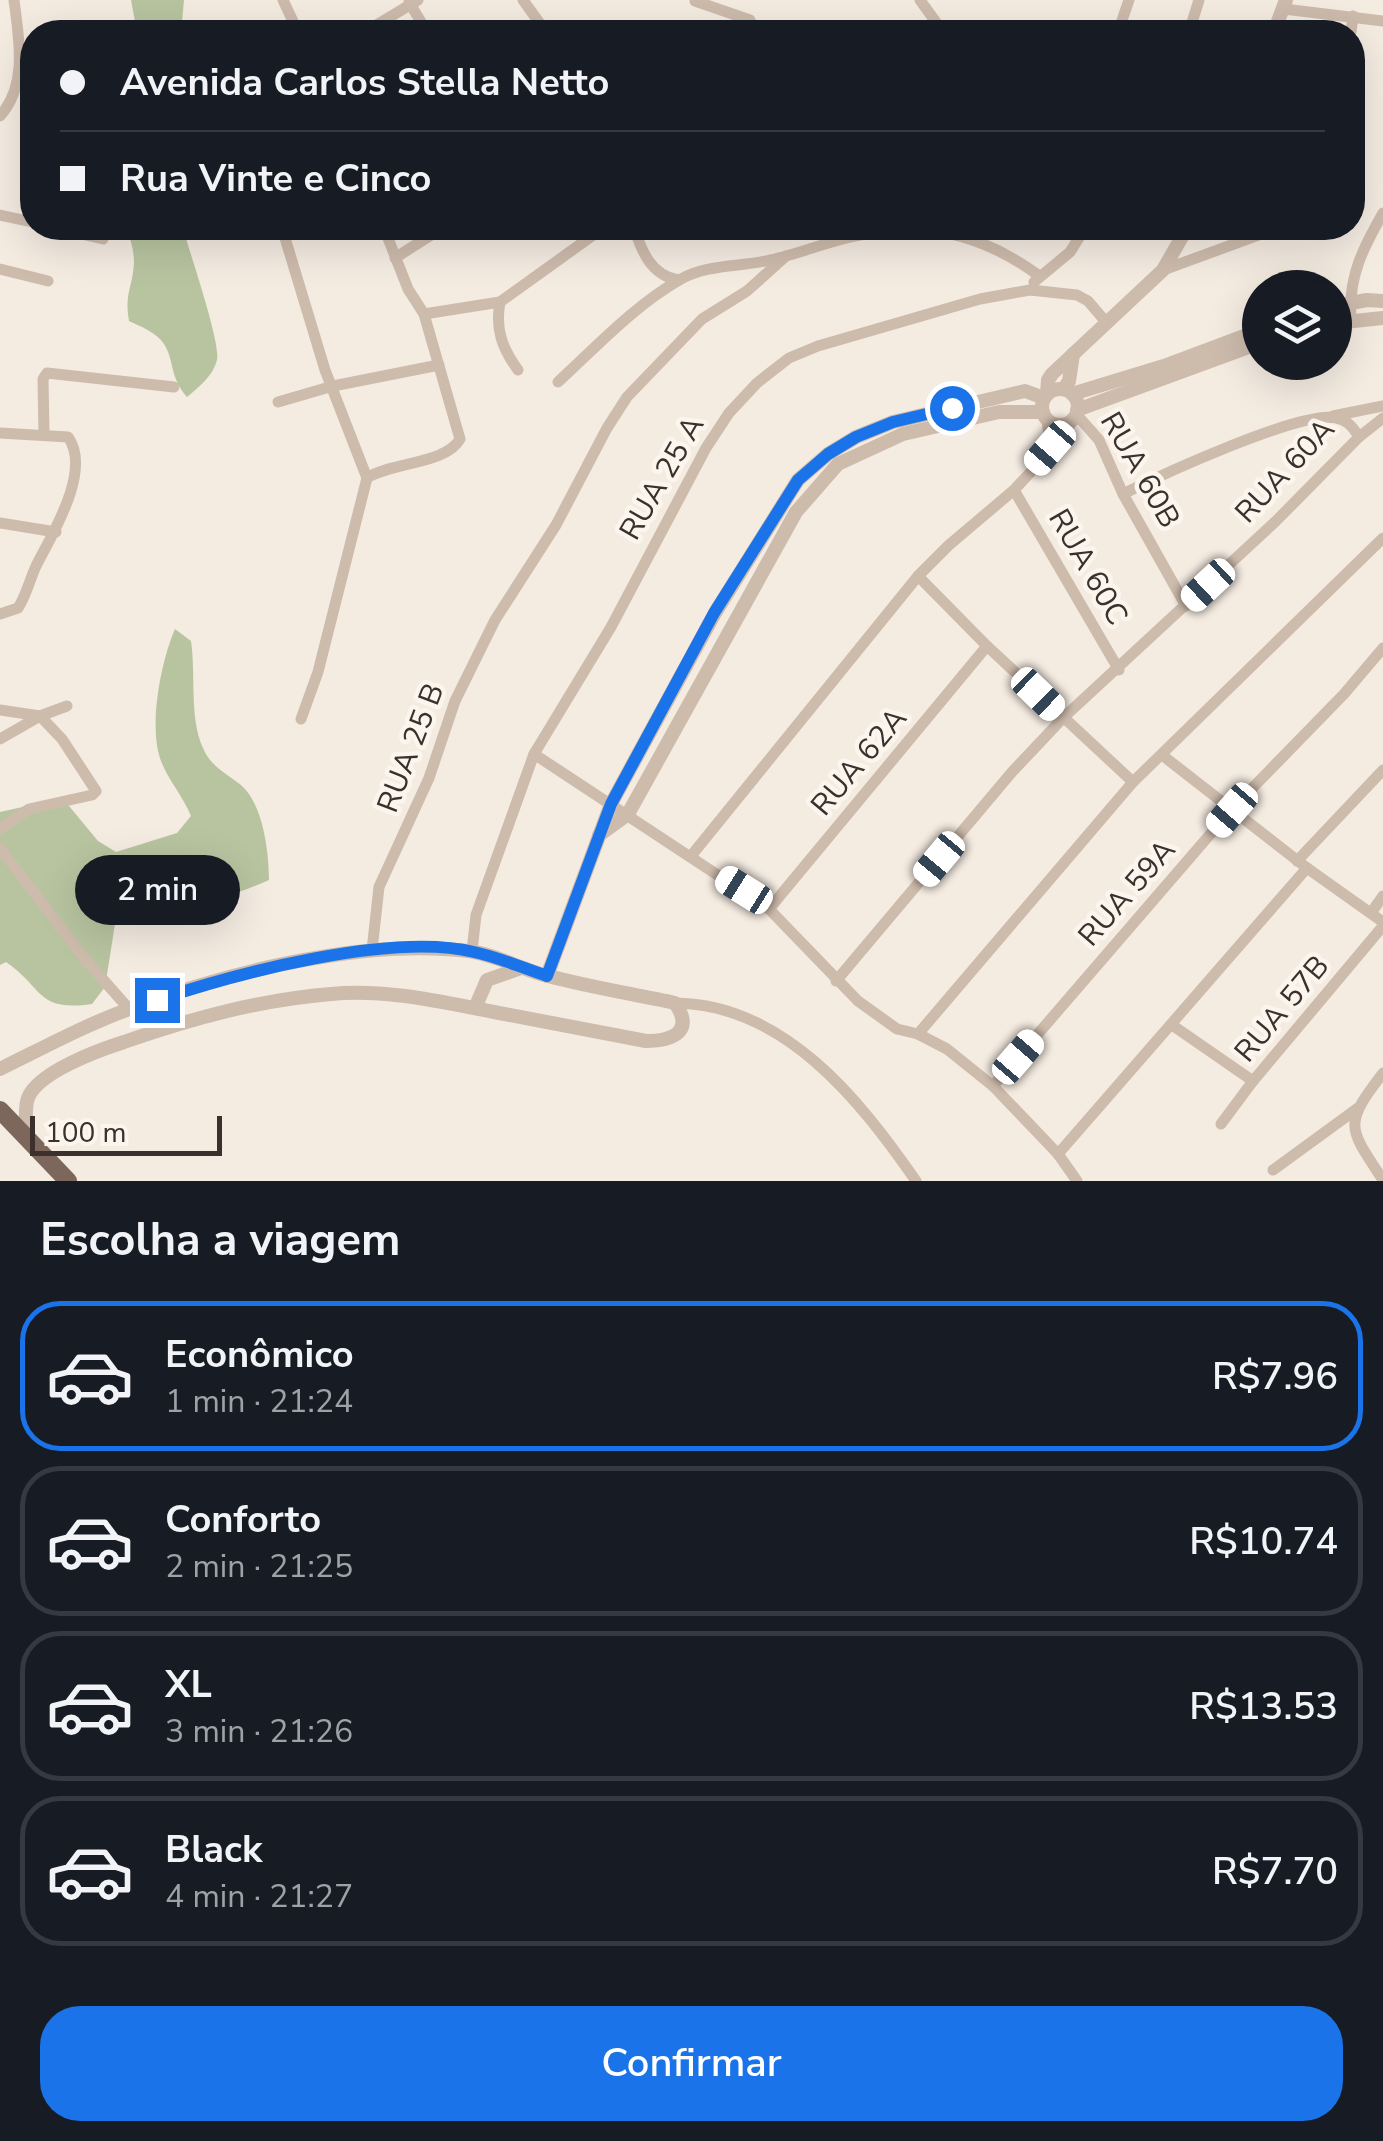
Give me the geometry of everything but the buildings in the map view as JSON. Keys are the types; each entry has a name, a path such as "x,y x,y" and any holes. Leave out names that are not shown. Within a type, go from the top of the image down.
{"main road":[{"path":"0,1110 63,1178"}],"street":[{"path":"0,116 17,89 14,0"},
{"path":"695,1 750,20"},
{"path":"384,20 412,2"},
{"path":"1285,4 1383,21"},
{"path":"1353,20 1354,16"},
{"path":"1352,274 1383,213"},
{"path":"286,240 367,478 318,672 301,719"},
{"path":"367,478 456,447 460,439 424,314 388,240"},
{"path":"395,258 423,240"},
{"path":"424,314 500,302 586,240"},
{"path":"638,240 654,270 678,280"},
{"path":"558,382 627,316 698,270 786,256 847,240"},
{"path":"974,240 988,244 1038,276"},
{"path":"1030,290 1038,276 1057,265 1076,240"},
{"path":"1050,448 1045,406 1048,380 1163,270 1181,240"},
{"path":"1163,270 1245,240"},
{"name":"RUA 25 B","path":"372,950 380,888 430,778 454,700 495,620 556,525 627,396 702,319 747,291 786,256"},
{"path":"0,270 48,281"},
{"name":"RUA 25 A","path":"472,951 476,916 534,754 611,628 706,448 728,413 757,383 789,358 818,346 980,299 1030,290 1077,295 1088,300 1106,322"},
{"path":"1352,303 1383,300"},
{"path":"500,302 500,341 518,370"},
{"path":"1352,320 1383,318"},
{"path":"597,836 628,814 796,512 838,464 903,434 999,412 1045,406 1068,392 1164,366 1242,337"},
{"path":"547,976 611,804 714,613 798,480 828,454 893,422 1024,391 1061,424 1177,373 1242,350"},
{"name":"RUA 60B","path":"1068,392 1072,354"},
{"path":"278,402 439,364"},
{"path":"44,433 43,379 47,374 174,387"},
{"path":"691,856 918,576 1014,490 1066,434 1075,415 1068,392"},
{"path":"1123,494 1197,458 1332,416 1383,406"},
{"name":"RUA 60B","path":"1075,415 1098,440 1123,494 1186,606"},
{"path":"1332,416 1357,432"},
{"name":"RUA 60A","path":"836,981 1012,772 1063,718 1276,521 1357,432 1383,418"},
{"path":"0,432 68,436 74,448 68,501 56,532 18,608 0,614"},
{"name":"RUA 60C","path":"1014,490 1119,670"},
{"path":"0,523 56,532"},
{"path":"918,1034 1134,782 1383,538"},
{"path":"918,576 987,646 1134,782"},
{"name":"RUA 62A","path":"769,908 987,646"},
{"name":"RUA 59A","path":"992,1086 1232,810 1383,648"},
{"path":"0,739 66,706"},
{"path":"0,710 40,716 62,739 96,791 29,809 0,829"},
{"path":"534,754 769,908 836,981 897,1029 918,1034 948,1050 992,1086 1058,1154 1077,1181"},
{"path":"1162,756 1383,924"},
{"path":"1058,1154 1172,1025 1383,770"},
{"path":"0,848 128,1009"},
{"path":"1370,912 1383,896"},
{"name":"RUA 57B","path":"1221,1124 1383,924"},
{"path":"0,1068 128,1009 186,990 372,950 472,951 547,976 675,1003 714,1007 767,1028 806,1054 851,1094 916,1181"},
{"path":"475,1008 486,980 522,968"},
{"path":"26,1136 28,1099 38,1084 54,1072 116,1044 249,1004 334,994 436,999 646,1042 676,1036 683,1015 675,1003"},
{"path":"1172,1025 1253,1081"},
{"path":"1383,1073 1352,1122 1357,1140 1383,1180"},
{"path":"1273,1170 1358,1108"}],"green space":[{"path":"131,0 184,0 182,20 135,20"},
{"path":"130,240 187,240 217,350 212,371 187,397 177,382 164,344 153,333 129,321"},
{"path":"175,629 191,641 194,709 203,748 215,765 249,793 255,804 266,843 269,880 213,900 115,924 105,987 92,1004 74,1006 50,1001 6,962 0,965 0,812 45,802 69,806 98,841 116,852 177,833 191,816 161,761 156,731 161,676"}],"route":[{"path":"157,1000 259,972 372,950 472,951 547,976 611,804 714,613 798,480 828,454 856,437 893,422 952,408"}]}
